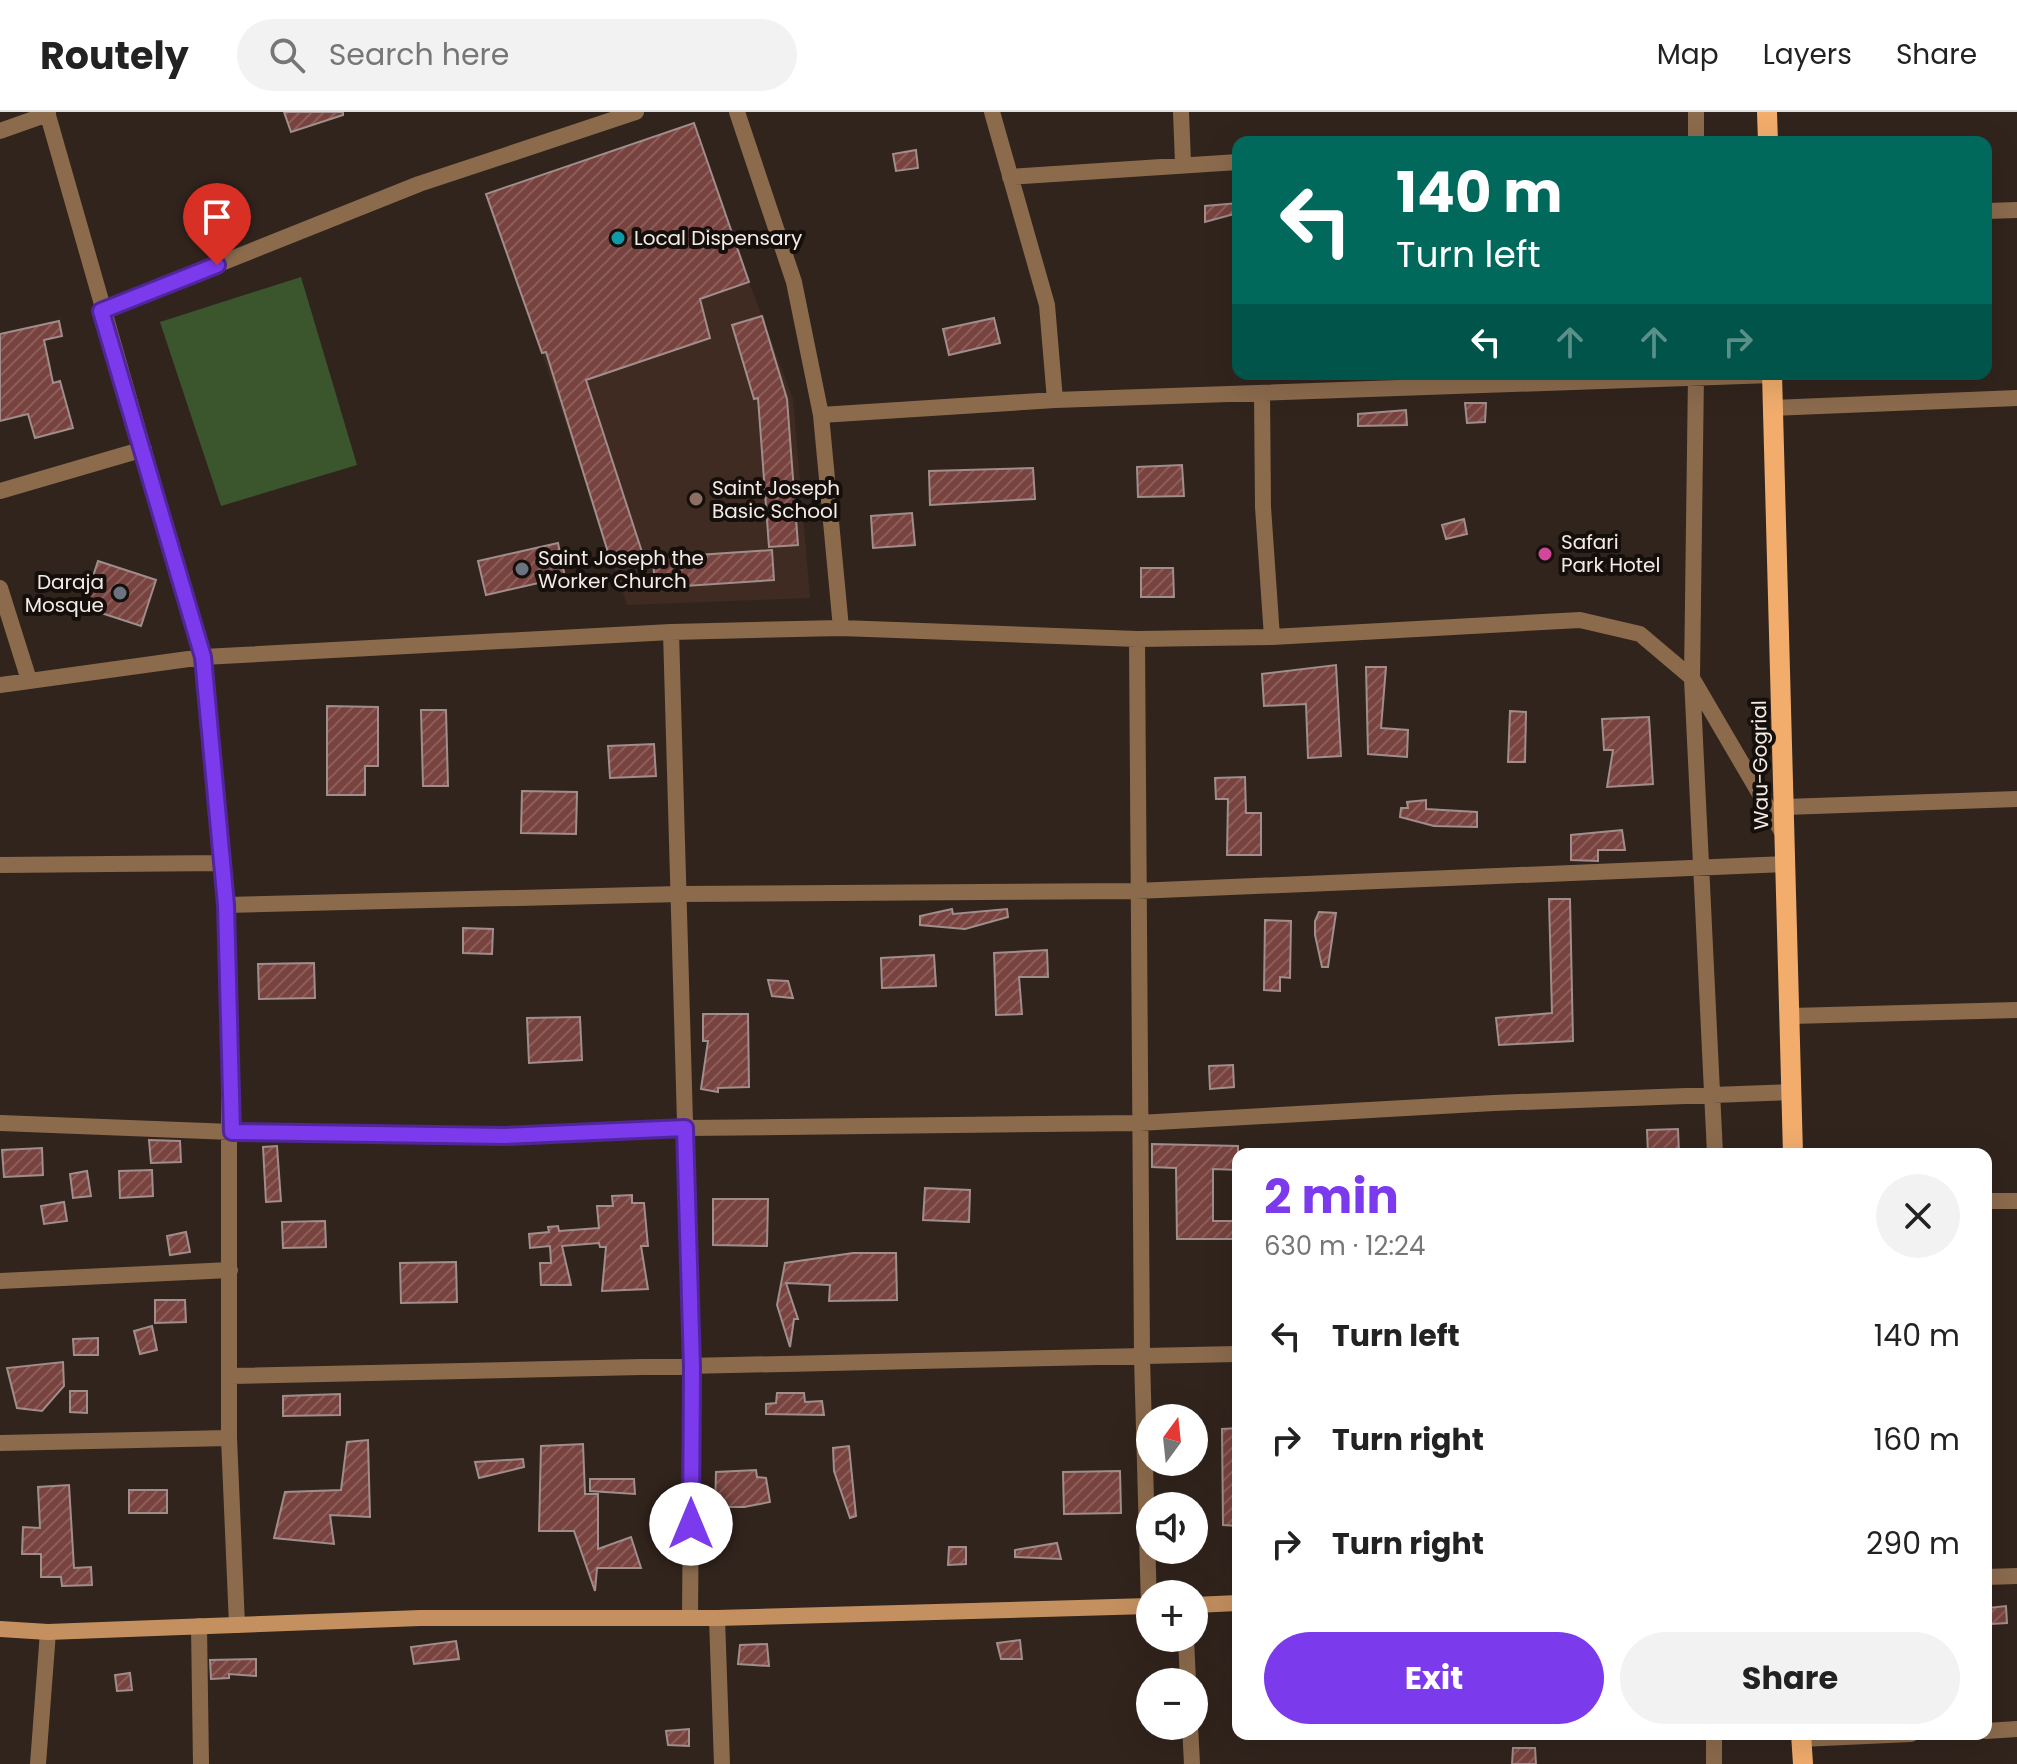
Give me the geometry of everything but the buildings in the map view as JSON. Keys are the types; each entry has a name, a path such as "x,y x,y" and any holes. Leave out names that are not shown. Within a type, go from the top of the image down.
{"main road":[{"path":"1767,112 1768,136"},
{"name":"Wau-Gogrial","path":"1772,380 1793,1148"},
{"path":"1801,1740 1803,1764"}],"street":[{"path":"101,311 419,184 636,112"},
{"path":"737,112 794,282 821,415 841,628"},
{"path":"992,112 1047,305 1055,400"},
{"path":"1181,112 1183,163"},
{"path":"1696,112 1696,136"},
{"path":"0,131 48,113 101,311 203,657 226,905 232,1132 229,1438 237,1625"},
{"path":"1010,177 1232,162"},
{"path":"1992,211 2017,210"},
{"path":"821,415 1055,400 1594,380"},
{"path":"1696,380 1692,678 1704,867 1715,1148"},
{"path":"1262,393 1263,507 1272,637"},
{"path":"1774,408 2017,398"},
{"path":"0,491 144,449"},
{"path":"0,588 29,680"},
{"path":"0,685 203,657 671,632 841,628 1137,639 1272,637 1580,620 1640,634 1692,678 1786,839"},
{"path":"671,632 692,1367 690,1618"},
{"path":"1137,639 1136,891 1148,1580"},
{"path":"1785,807 2017,799"},
{"path":"0,865 222,863"},
{"path":"226,905 680,894 1136,891 1787,864"},
{"path":"1791,1016 2017,1010"},
{"path":"0,1123 232,1132 505,1136 685,1128 1139,1123 1494,1103 1791,1092"},
{"path":"1992,1201 2017,1201"},
{"path":"0,1281 230,1270"},
{"path":"230,1376 1232,1354"},
{"path":"0,1443 229,1438"},
{"path":"1992,1577 2017,1576"},
{"path":"1208,1604 1232,1603"},
{"path":"0,1629 48,1632 420,1618 717,1618 1136,1606"},
{"path":"717,1618 722,1764"},
{"path":"199,1626 201,1764"},
{"path":"38,1764 48,1632"},
{"path":"1992,1731 2017,1729"},
{"path":"1191,1740 1192,1764"},
{"path":"1714,1740 1714,1764"}],"shaded area":[{"name":"Saint Joseph Basic School","path":"749,282 793,399 810,598 627,605 542,353"}],"green space":[{"path":"301,277 357,465 221,506 160,322"}],"place":[{"name":"Local Dispensary","path":"618,238"},
{"name":"Saint Joseph Basic School","path":"696,499"},
{"name":"Safari Park Hotel","path":"1545,554"},
{"name":"Saint Joseph the Worker Church","path":"522,569"},
{"name":"Daraja Mosque","path":"120,593"}],"route":[{"path":"217,265 101,311 203,657 226,905 232,1132 505,1136 685,1128 692,1367 691,1524"}]}
